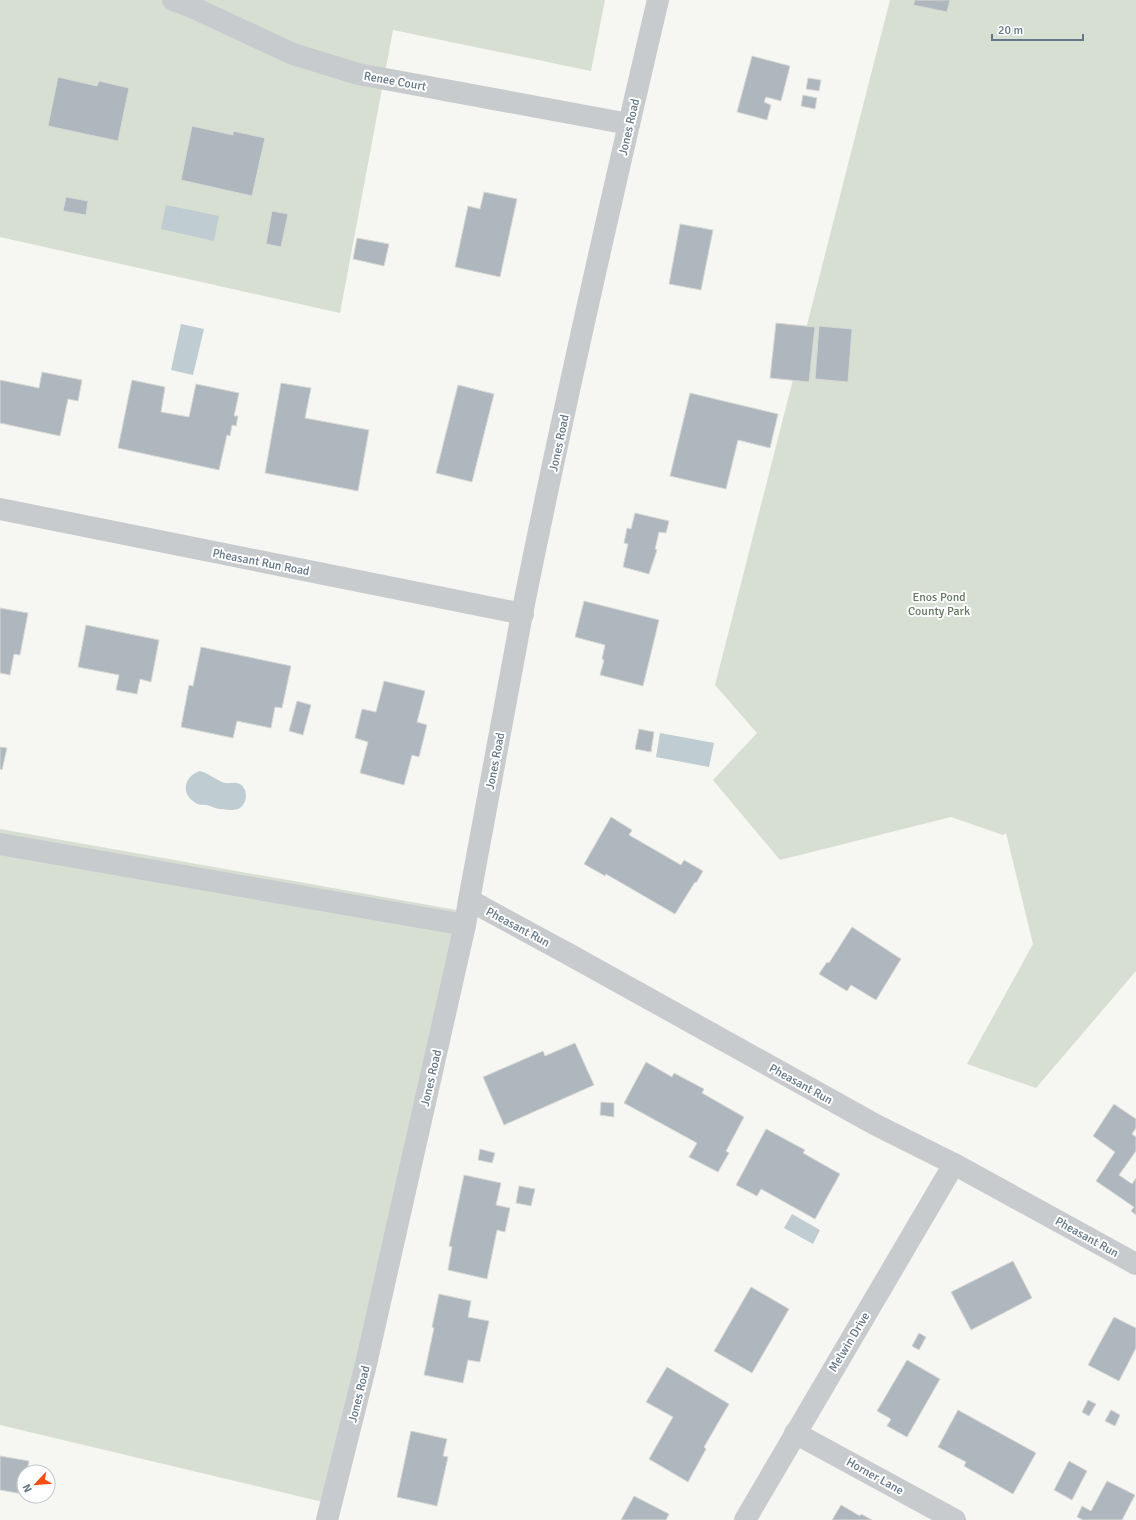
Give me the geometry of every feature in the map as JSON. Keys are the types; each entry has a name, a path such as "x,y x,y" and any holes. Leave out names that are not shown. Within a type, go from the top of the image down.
{"street":[{"name":"Renee Court","path":"173,0 192,6 293,54 358,74 629,124"},
{"name":"Jones Road","path":"327,1520 366,1364 465,925 522,614 629,124 658,0"},
{"name":"Pheasant Run Road","path":"0,509 522,614"},
{"path":"0,844 465,925"},
{"name":"Pheasant Run","path":"469,900 876,1125 954,1164 1136,1264"},
{"name":"Melwin Drive","path":"744,1520 954,1164"},
{"name":"Horner Lane","path":"795,1433 954,1520"}],"green space":[{"path":"0,0 605,0 591,71 393,30 340,313 0,237"},
{"name":"Enos Pond County Park","path":"890,0 1136,0 1136,971 1036,1088 967,1064 1033,944 1006,833 1003,835 951,817 780,860 713,780 757,733 715,685"},
{"path":"0,829 468,912 331,1504 0,1425"}],"shaded area":[{"path":"166,205 219,216 214,241 161,229"},
{"path":"181,324 204,329 193,375 171,370"},
{"path":"660,733 714,743 709,767 656,757"},
{"path":"200,771 223,782 236,783 243,786 246,792 246,799 243,805 234,810 218,809 208,805 198,804 191,799 186,790 187,781 195,773"},
{"path":"792,1214 820,1230 813,1244 784,1228"}],"building":[{"path":"915,0 950,0 947,12 913,5"},
{"path":"752,56 790,66 781,101 766,97 764,102 771,105 767,120 737,112"},
{"path":"58,77 97,86 99,81 129,88 118,141 48,126"},
{"path":"808,78 821,80 819,91 806,89"},
{"path":"803,95 817,98 815,109 801,106"},
{"path":"192,126 233,135 233,131 265,138 252,196 181,180"},
{"path":"484,192 517,199 500,277 455,267 468,206 480,209"},
{"path":"66,197 88,201 86,215 63,211"},
{"path":"272,211 288,214 281,247 266,244"},
{"path":"680,224 713,230 701,290 669,284"},
{"path":"357,238 389,244 384,266 353,259"},
{"path":"776,323 815,327 809,382 770,378"},
{"path":"819,326 852,329 848,382 815,379"},
{"path":"42,372 82,380 78,401 68,399 60,436 0,423 0,380 39,388"},
{"path":"132,380 165,387 161,412 189,417 196,384 239,393 234,416 238,416 236,426 232,425 230,436 227,435 219,470 118,448"},
{"path":"281,383 311,388 305,418 369,430 358,491 265,473"},
{"path":"458,385 494,394 472,482 436,473"},
{"path":"690,393 778,414 770,448 738,440 726,489 670,476"},
{"path":"635,513 669,521 666,533 659,532 655,549 657,550 649,574 623,567 628,544 624,543 627,528 631,529"},
{"path":"584,601 659,620 643,686 600,675 604,660 602,659 605,645 575,637"},
{"path":"0,608 28,613 20,655 14,654 10,675 0,673"},
{"path":"86,625 159,640 151,682 140,679 137,694 116,690 119,675 78,667"},
{"path":"201,647 291,666 282,708 275,707 271,728 237,721 233,738 181,727 189,685 193,686"},
{"path":"384,681 425,691 417,722 427,725 419,757 412,755 404,785 360,773 368,742 355,738 362,709 376,712"},
{"path":"297,701 311,705 303,735 289,731"},
{"path":"639,729 654,732 651,752 635,749"},
{"path":"0,747 7,748 2,770 0,769"},
{"path":"611,817 632,830 629,835 681,865 684,860 703,871 675,914 606,874 605,876 584,864"},
{"path":"852,927 901,959 876,1000 851,985 847,991 819,974 827,962 829,963"},
{"path":"575,1043 594,1085 504,1125 483,1077 543,1051 545,1056"},
{"path":"646,1062 672,1077 674,1073 704,1089 702,1093 744,1117 726,1151 729,1153 718,1172 689,1157 697,1143 624,1103"},
{"path":"601,1102 614,1103 614,1117 600,1115"},
{"path":"1114,1104 1136,1119 1136,1128 1132,1134 1136,1137 1136,1151 1119,1175 1132,1184 1136,1178 1136,1215 1131,1211 1134,1207 1096,1181 1115,1152 1093,1136"},
{"path":"766,1129 805,1150 803,1153 840,1174 815,1219 761,1189 757,1196 736,1185"},
{"path":"480,1149 495,1153 492,1163 478,1160"},
{"path":"464,1175 501,1183 496,1205 510,1208 505,1232 497,1230 487,1279 448,1270 452,1247 449,1246"},
{"path":"519,1186 535,1189 531,1206 516,1203"},
{"path":"1013,1261 1032,1298 971,1330 951,1292"},
{"path":"751,1287 789,1309 752,1373 714,1351"},
{"path":"439,1294 471,1301 468,1317 489,1321 480,1362 468,1360 463,1383 424,1375 434,1328 432,1327"},
{"path":"1114,1317 1136,1328 1136,1348 1119,1381 1088,1365"},
{"path":"919,1333 926,1337 919,1350 912,1346"},
{"path":"907,1360 940,1379 907,1437 887,1426 891,1419 877,1411"},
{"path":"667,1367 729,1404 704,1447 706,1449 688,1482 649,1459 673,1417 646,1402"},
{"path":"1088,1400 1096,1404 1089,1416 1082,1412"},
{"path":"958,1410 1036,1453 1013,1494 964,1466 966,1462 938,1447"},
{"path":"1111,1410 1120,1415 1115,1426 1105,1421"},
{"path":"411,1431 447,1439 443,1456 448,1457 437,1506 397,1497"},
{"path":"0,1456 29,1461 28,1464 16,1464 16,1493 0,1490"},
{"path":"1069,1461 1087,1471 1072,1500 1054,1490"},
{"path":"1107,1481 1135,1495 1122,1520 1083,1520 1077,1517 1082,1506 1091,1511"},
{"path":"634,1496 669,1514 666,1520 621,1520"},
{"path":"841,1505 860,1516 861,1514 872,1520 832,1520"}]}
